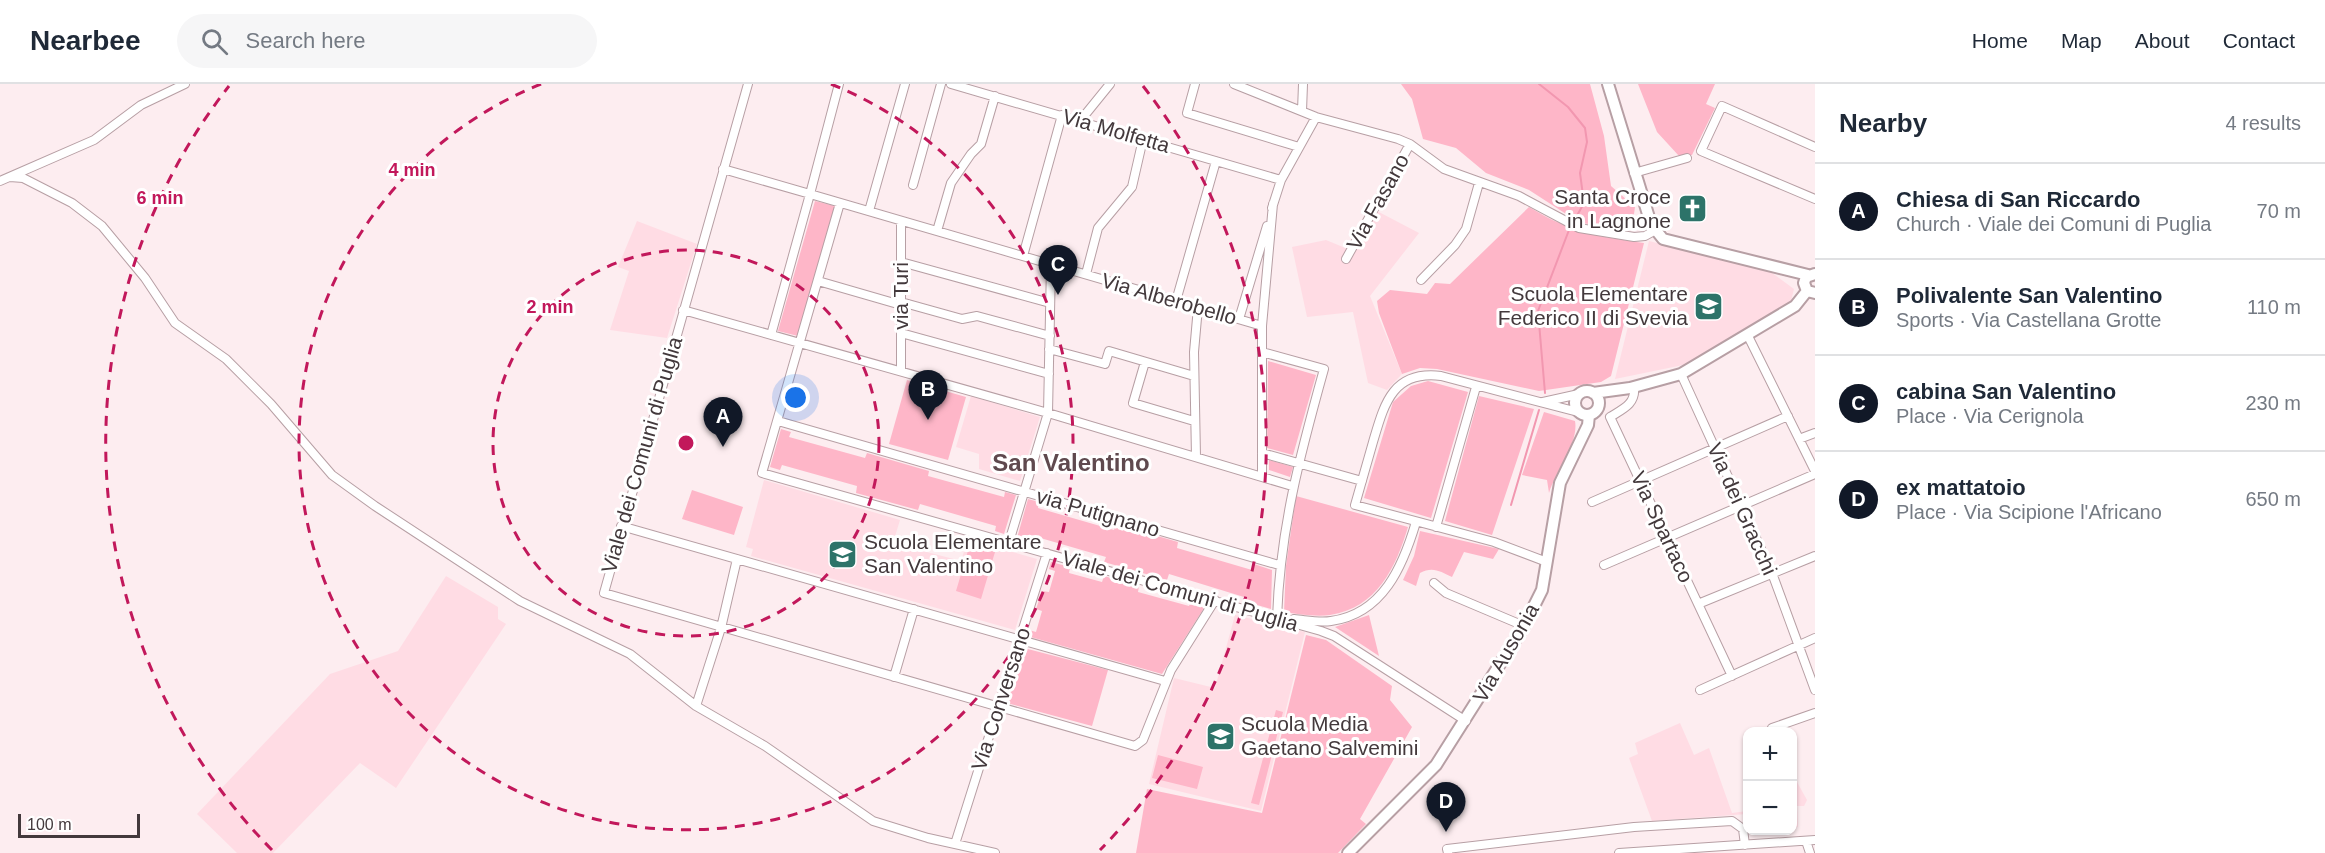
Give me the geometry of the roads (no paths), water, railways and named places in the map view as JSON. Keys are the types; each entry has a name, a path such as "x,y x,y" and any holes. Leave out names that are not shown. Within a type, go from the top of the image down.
{"main road":[{"path":"1608,84 1654,231 1663,239 1785,269 1810,283 1795,306 1681,374 1632,387 1593,393 1586,391 1579,394 1575,401 1584,414 1596,411 1599,404 1632,387"},
{"path":"1593,393 1599,404"},
{"name":"Via Ausonia","path":"1348,853 1437,765 1524,626 1542,590 1560,483 1588,425 1584,414"}],"street":[{"path":"0,181 94,140 141,105 185,84"},
{"name":"Viale dei Comuni di Puglia","path":"721,628 610,597 604,590 748,84"},
{"path":"771,335 839,84"},
{"path":"869,211 905,84"},
{"path":"913,185 941,84"},
{"name":"Via Molfetta","path":"951,84 971,86 995,96 1281,180"},
{"path":"1080,121 1110,84"},
{"path":"1195,84 1187,113 1299,147"},
{"path":"1234,84 1316,117 1363,128 1410,144 1444,169 1519,196 1579,228 1634,237 1645,236 1654,231"},
{"path":"1302,111 1303,84"},
{"path":"937,231 951,183 981,144 995,96"},
{"path":"1815,147 1722,106 1701,152 1815,199"},
{"path":"1023,256 1062,116"},
{"path":"1239,319 1281,180 1316,117"},
{"path":"1086,274 1098,228 1132,187 1143,139"},
{"name":"Via Fasano","path":"1346,259 1410,144"},
{"path":"1634,173 1687,158"},
{"path":"1176,301 1216,161"},
{"path":"723,169 810,194"},
{"path":"10,177 23,178 72,203 102,226 145,278 175,323 226,359 332,475 520,601 630,654 696,706 765,746 873,821 899,830 995,853"},
{"path":"1422,280 1455,245 1466,229 1479,183"},
{"name":"Via Alberobello","path":"810,194 1262,326"},
{"name":"Viale dei Comuni di Puglia","path":"840,203 762,473 1215,600 1334,636 1466,721"},
{"path":"1262,476 1262,326 1273,204"},
{"name":"via Turi","path":"901,221 901,371"},
{"path":"901,262 1050,303"},
{"path":"1009,543 1048,413 1051,264"},
{"path":"819,281 962,319 977,316 1050,336"},
{"path":"1196,457 1194,376 1198,307"},
{"name":"Viale dei Comuni di Puglia","path":"683,310 1048,413 1292,486"},
{"path":"901,333 1049,374"},
{"path":"1604,565 1815,473 1748,336"},
{"path":"1049,349 1105,364 1109,351 1194,376"},
{"path":"1262,352 1324,369 1292,486 1279,566 1278,618 1334,621 1365,609 1396,576 1416,522"},
{"path":"1145,362 1133,403 1194,421"},
{"name":"Via dei Gracchi","path":"1681,374 1772,573 1814,686"},
{"path":"1547,562 1494,542 1355,505 1384,406 1398,386 1414,378 1427,375 1584,414"},
{"path":"1436,527 1476,387"},
{"name":"Via Spartaco","path":"1632,387 1635,395 1630,405 1610,417 1732,676"},
{"path":"1539,402 1579,394"},
{"path":"1592,502 1788,416"},
{"name":"via Putignano","path":"778,421 1279,566"},
{"path":"1799,439 1815,432"},
{"path":"1262,453 1362,481"},
{"path":"621,526 1165,681"},
{"name":"Via Conversano","path":"955,844 1047,553"},
{"path":"1698,604 1815,555"},
{"path":"696,706 721,628 737,559"},
{"path":"1434,583 1446,593 1524,626"},
{"path":"721,628 1135,746 1143,740 1165,681 1215,600"},
{"path":"894,677 914,609"},
{"path":"1700,690 1815,638"},
{"path":"1775,727 1815,713"},
{"path":"1448,853 1447,849 1634,827 1732,821 1743,829 1745,845"},
{"path":"1619,853 1703,850 1811,841 1810,853"}],"waterway":[{"path":"1539,84 1568,107 1585,128 1587,142 1580,173 1584,203 1569,230 1538,311 1545,393"},
{"path":"1511,505 1539,410"}],"place":[{"name":"Santa Croce in Lagnone","path":"1692,209"},
{"name":"cabina San Valentino","path":"1058,295"},
{"name":"Scuola Elementare Federico II di Svevia","path":"1709,306"},
{"name":"Polivalente San Valentino","path":"928,420"},
{"name":"Chiesa di San Riccardo","path":"723,447"},
{"name":"Scuola Elementare San Valentino","path":"843,554"},
{"name":"Scuola Media Gaetano Salvemini","path":"1220,736"},
{"name":"ex mattatoio","path":"1446,832"}],"district":[{"name":"San Valentino","path":"1071,463"}]}
